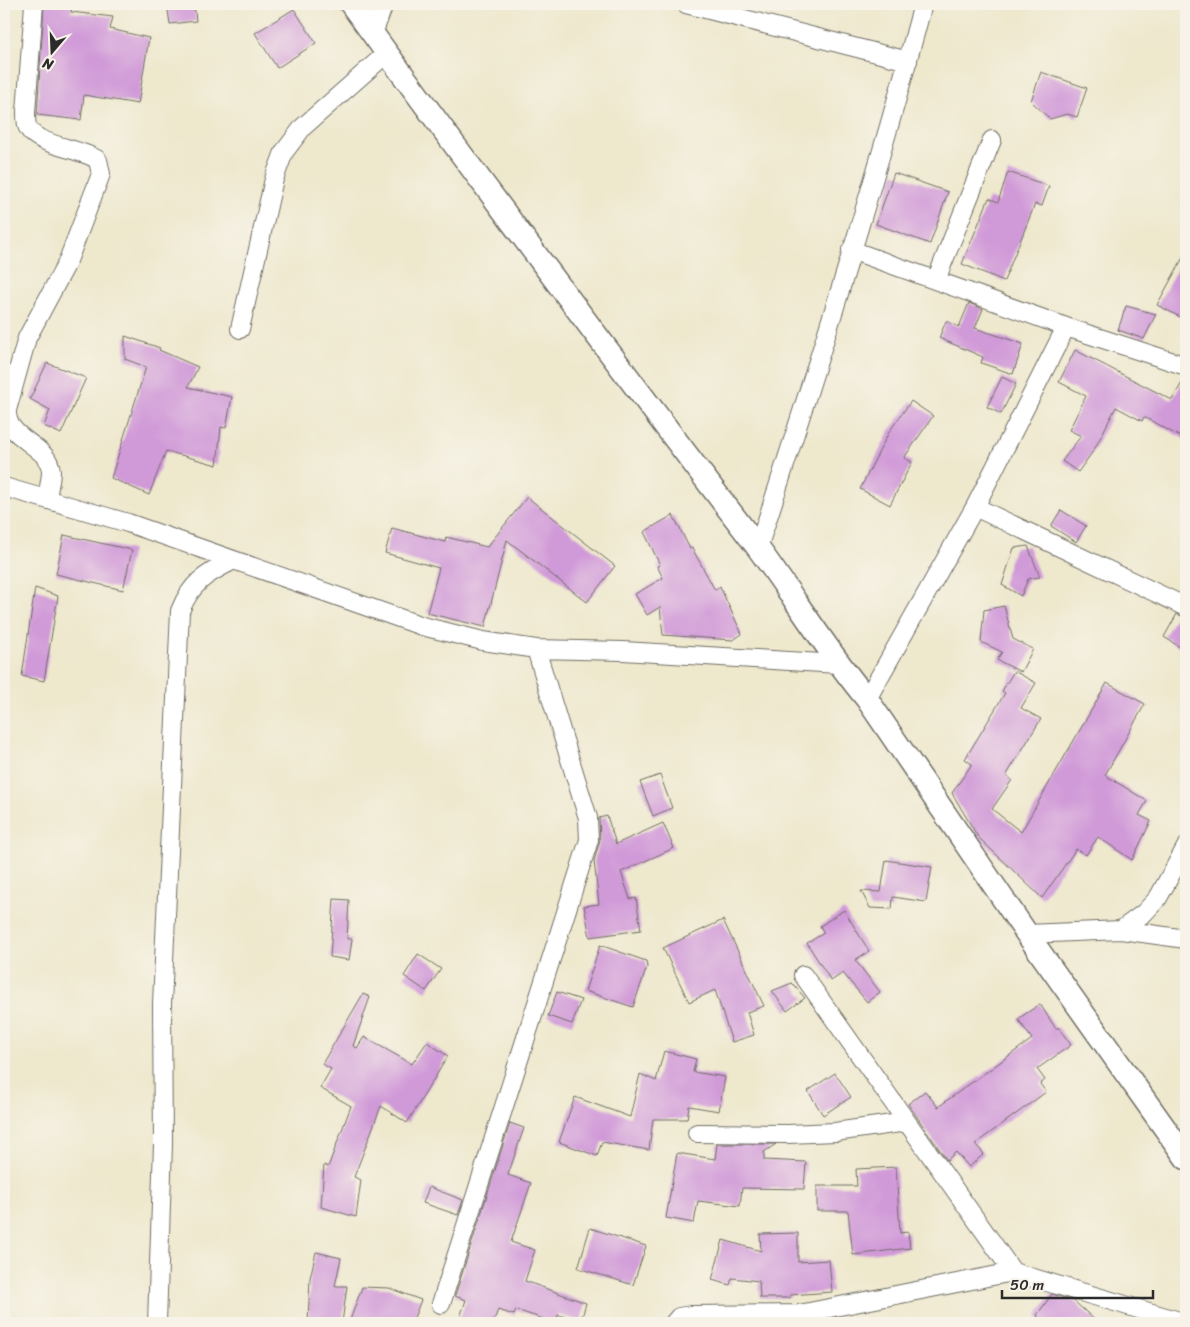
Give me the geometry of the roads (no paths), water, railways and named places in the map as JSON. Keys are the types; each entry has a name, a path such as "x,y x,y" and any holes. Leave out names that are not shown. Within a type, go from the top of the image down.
{"street":[{"path":"34,4 26,112 27,127 37,137 88,153 98,160 101,174 67,264 27,338 7,410 6,420 13,430 47,460 51,470 47,499"},
{"path":"351,4 758,548 838,664 866,699 1026,934 1186,1158"},
{"path":"373,34 384,4"},
{"path":"686,4 908,61"},
{"path":"758,548 830,328 923,4"},
{"path":"240,329 274,179 284,152 303,127 387,53"},
{"path":"936,280 992,140"},
{"path":"851,250 1066,327 1186,366"},
{"path":"866,699 975,507 1066,327"},
{"path":"4,486 128,523 422,626 483,641 536,649 623,651 838,664"},
{"path":"975,507 1186,607"},
{"path":"158,1323 163,1144 162,1004 180,611 193,586 213,571 232,561"},
{"path":"442,1304 589,840 588,818 536,649"},
{"path":"1121,930 1144,913 1158,898 1186,847"},
{"path":"1026,934 1121,930 1186,939"},
{"path":"803,975 1013,1272"},
{"path":"697,1133 816,1133 907,1122"},
{"path":"674,1323 678,1317 691,1315 799,1319 1013,1272 1186,1322"}]}
